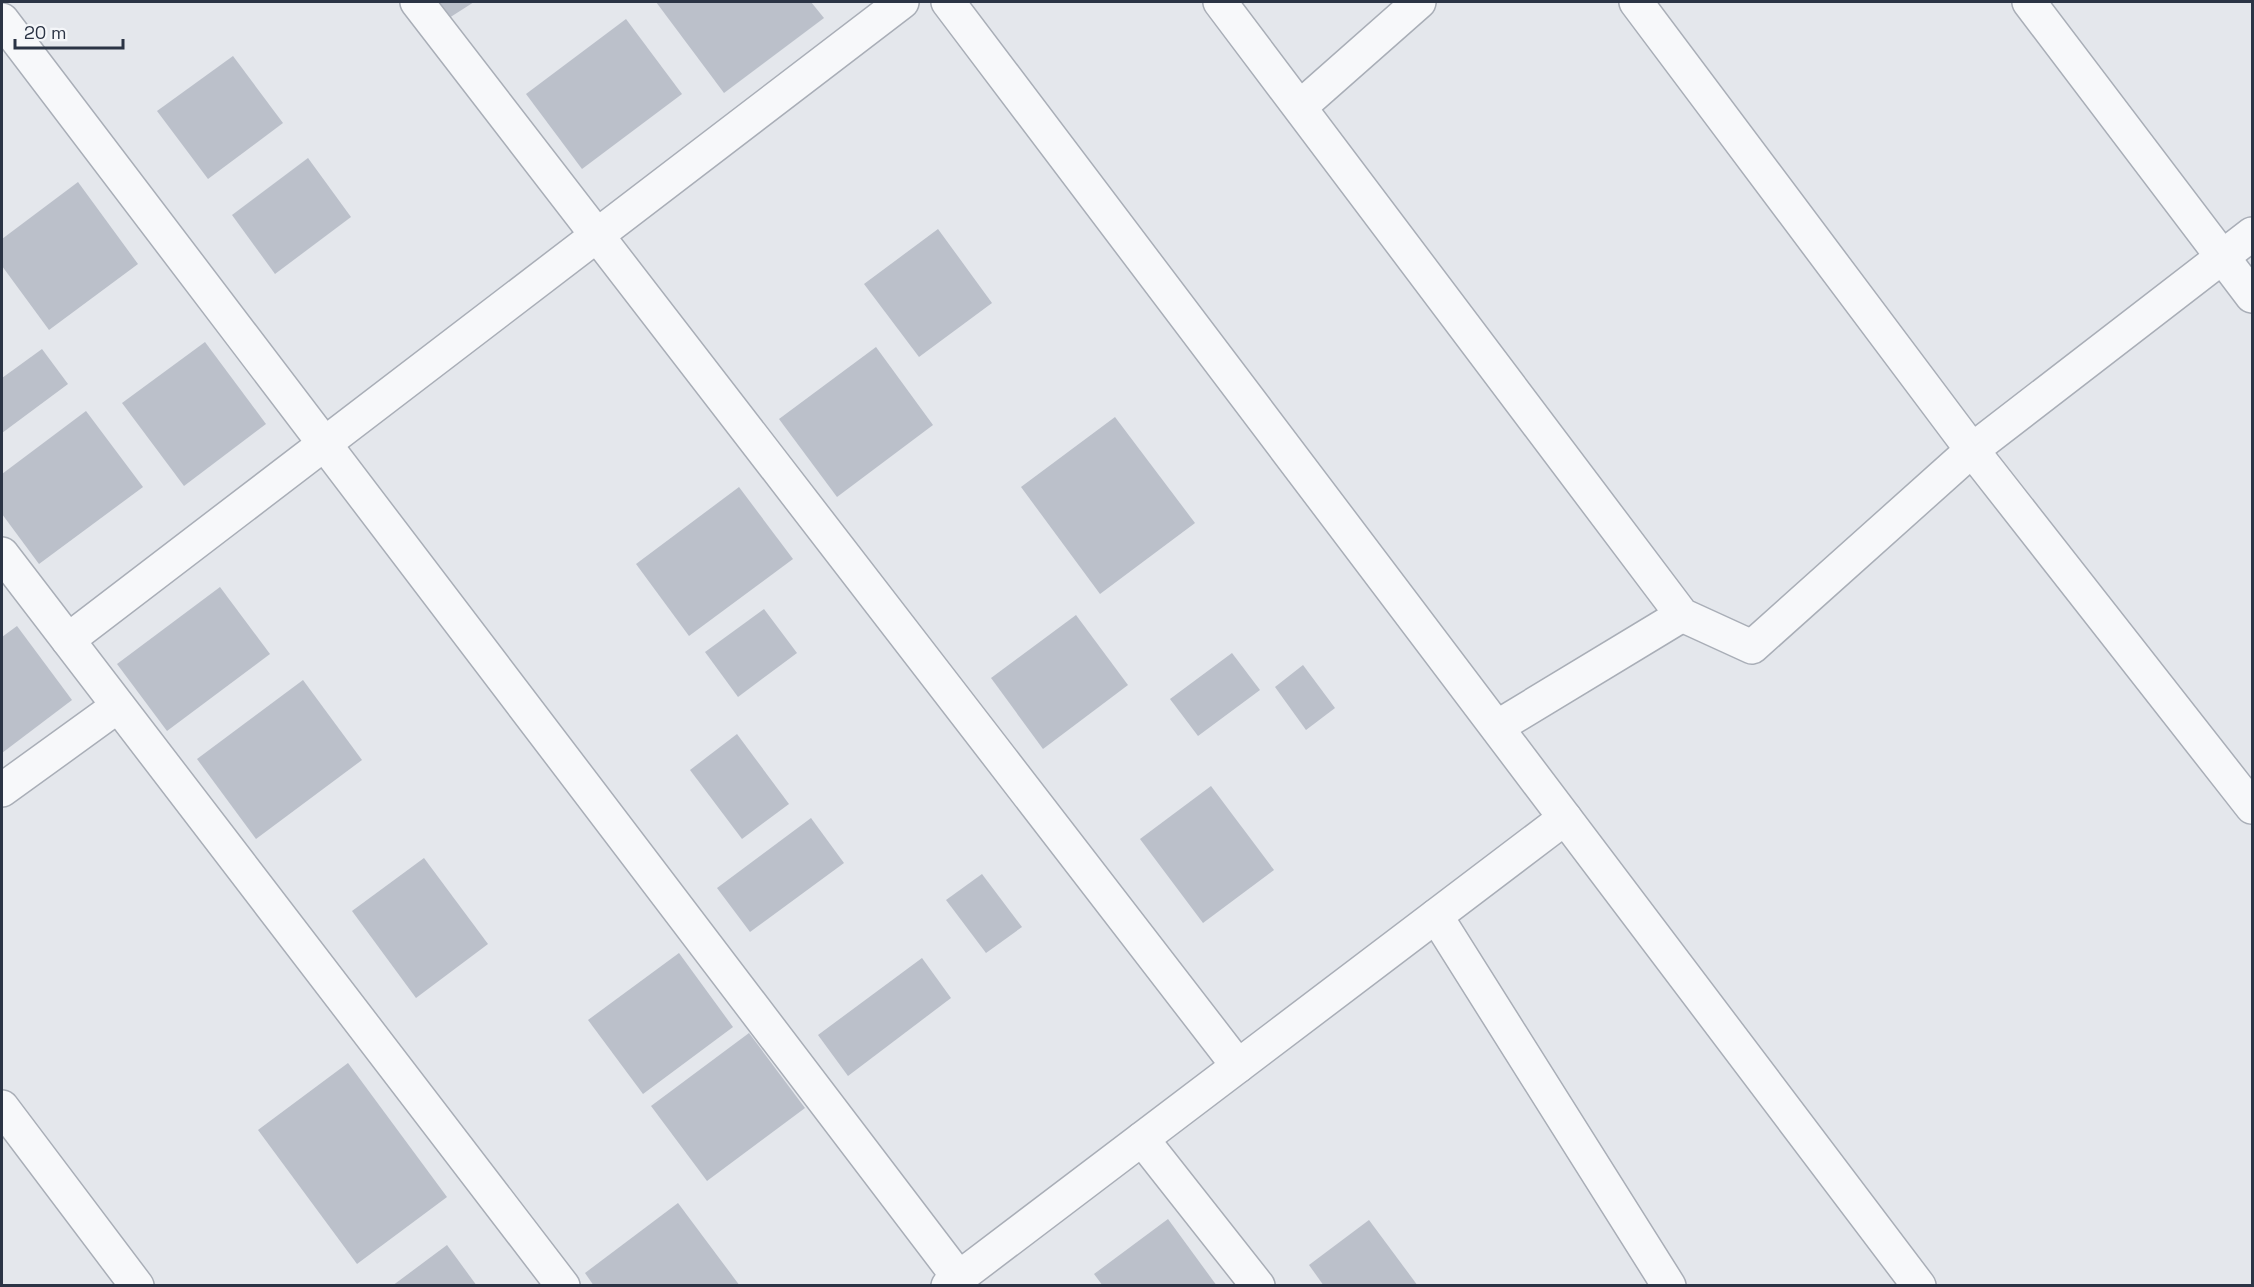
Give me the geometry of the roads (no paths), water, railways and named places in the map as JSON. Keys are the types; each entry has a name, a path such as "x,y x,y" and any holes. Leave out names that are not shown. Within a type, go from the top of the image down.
{"street":[{"path":"417,2 1238,1066"},
{"path":"68,640 902,2"},
{"path":"948,2 1919,1286"},
{"path":"1220,2 1682,615 1752,647 1972,450 2253,234"},
{"path":"1300,107 1419,2"},
{"path":"1636,2 1972,450 2247,787"},
{"path":"2030,2 2253,296"},
{"path":"2,20 324,444 953,1282 1565,818"},
{"path":"2,554 563,1286"},
{"path":"1497,727 1682,615"},
{"path":"2,790 118,706"},
{"path":"1436,915 1669,1286"},
{"path":"2,1107 137,1286"},
{"path":"1142,1139 1258,1286"}]}
